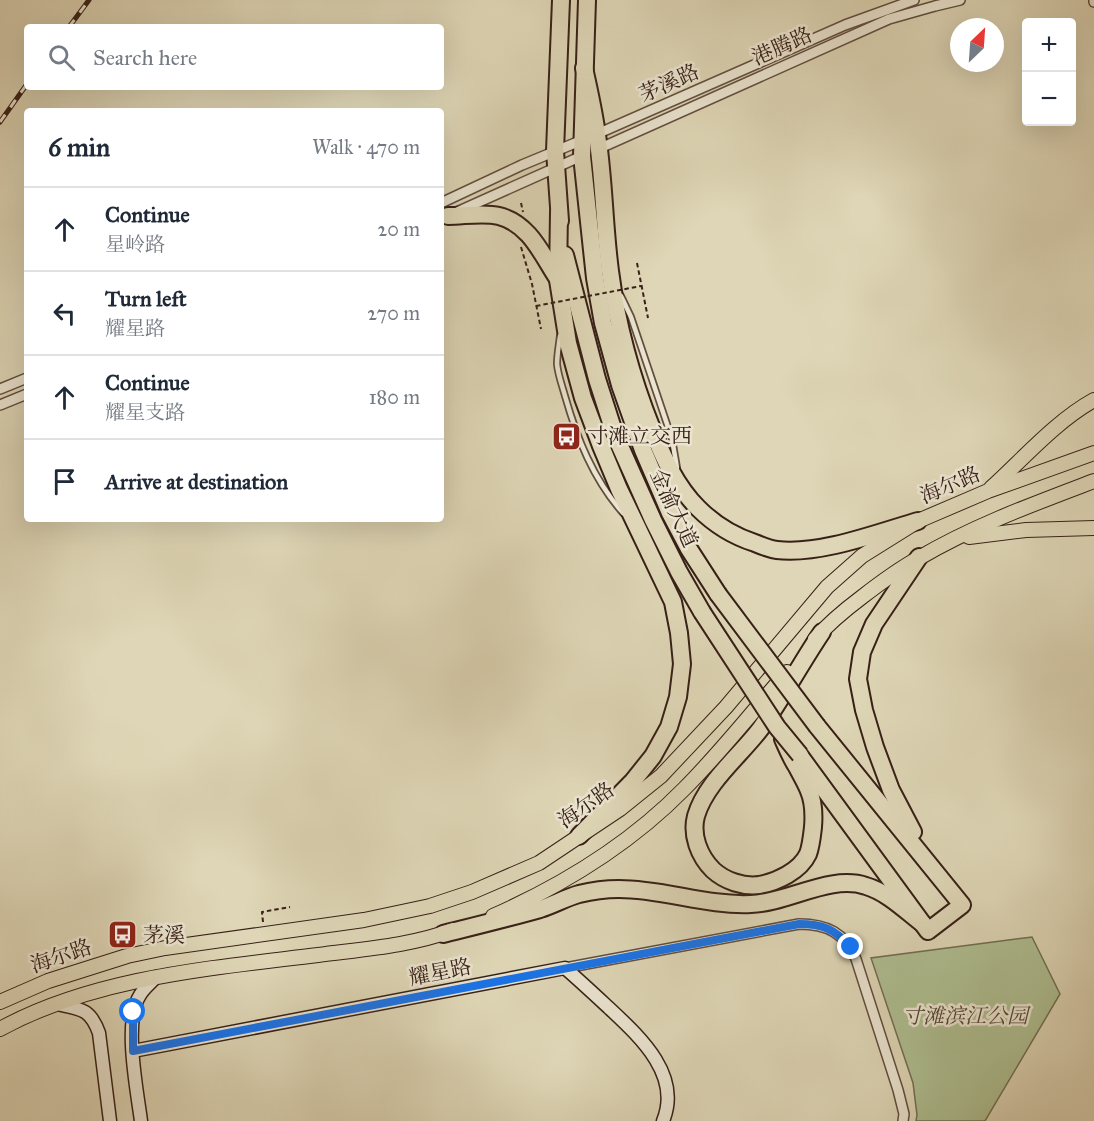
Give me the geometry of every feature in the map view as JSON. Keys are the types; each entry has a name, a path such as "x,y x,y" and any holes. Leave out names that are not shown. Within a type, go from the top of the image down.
{"highway":[{"name":"金渝大道","path":"561,0 555,159 559,212 566,263 597,379 615,435 653,520 702,612 797,759 925,927 962,905 817,726 718,594 688,549 669,513 643,450 620,385 603,323 595,278 581,148 587,0"},
{"path":"584,68 598,141 610,272 629,362 644,408 664,457 696,507 719,526 745,540 775,550 805,550 833,545 918,521"},
{"path":"559,212 558,280 568,343 583,398 605,457 673,602 682,664 678,697 669,727 653,756 633,781 579,836"},
{"path":"444,213 498,216 512,221 530,234 558,280"},
{"path":"919,557 874,624 862,652 858,680 875,747 891,790 937,874"},
{"path":"797,759 814,806 812,840 807,856 797,867 770,883 738,884 724,878 713,869 698,847 695,833 696,817 714,784 760,728 822,632"},
{"path":"443,934 542,908 579,894 599,891 637,890 718,903 753,904 770,902 839,883 868,886 886,896 925,927"}],"main road":[{"path":"988,491 1062,422 1094,400"},
{"name":"海尔路","path":"0,1002 48,981 127,956 165,948 364,920 430,906 472,892 538,864 620,809 661,776 746,684 827,586 862,556 918,521 988,491 1094,453"},
{"name":"海尔路","path":"0,1029 17,1020 92,992 193,970 365,949 443,934 516,906 561,883 595,861 639,828 683,790 822,632 853,603 883,580 919,557 958,538 1039,501 1094,480"},
{"path":"958,538 1026,530 1094,528"}],"street":[{"name":"茅溪路","path":"444,213 845,25 914,0"},
{"name":"港腾路","path":"623,138 889,19 960,0"},
{"name":"茅溪路","path":"444,212 522,165 555,159 598,141 623,138"},
{"path":"0,389 24,379"},
{"path":"0,405 24,395"},
{"path":"565,968 799,924 813,924 827,928 851,947 856,959 898,1090 904,1114 903,1121"},
{"path":"565,968 632,1029 651,1050 663,1074 667,1095 663,1121"},
{"name":"耀星路","path":"133,1051 565,968"},
{"path":"141,1121 133,1051 133,1012 140,995 156,977"},
{"path":"57,1004 81,1009 95,1023 99,1033 110,1121"}],"path":[{"path":"520,245 532,284 541,329"},
{"path":"637,262 648,318"},
{"path":"536,306 641,286"},
{"path":"265,933 262,912 290,908"}],"green space":[{"name":"寸滩滨江公园","path":"1032,937 1060,994 985,1121 916,1121 913,1083 871,958"}],"railway":[{"path":"71,24 89,0"},
{"path":"0,122 24,88"}],"place":[{"name":"寸滩立交西","path":"566,436"},
{"name":"茅溪","path":"122,935"}],"route":[{"path":"133,1012 133,1051 799,924 813,924 827,928 851,947"}]}
